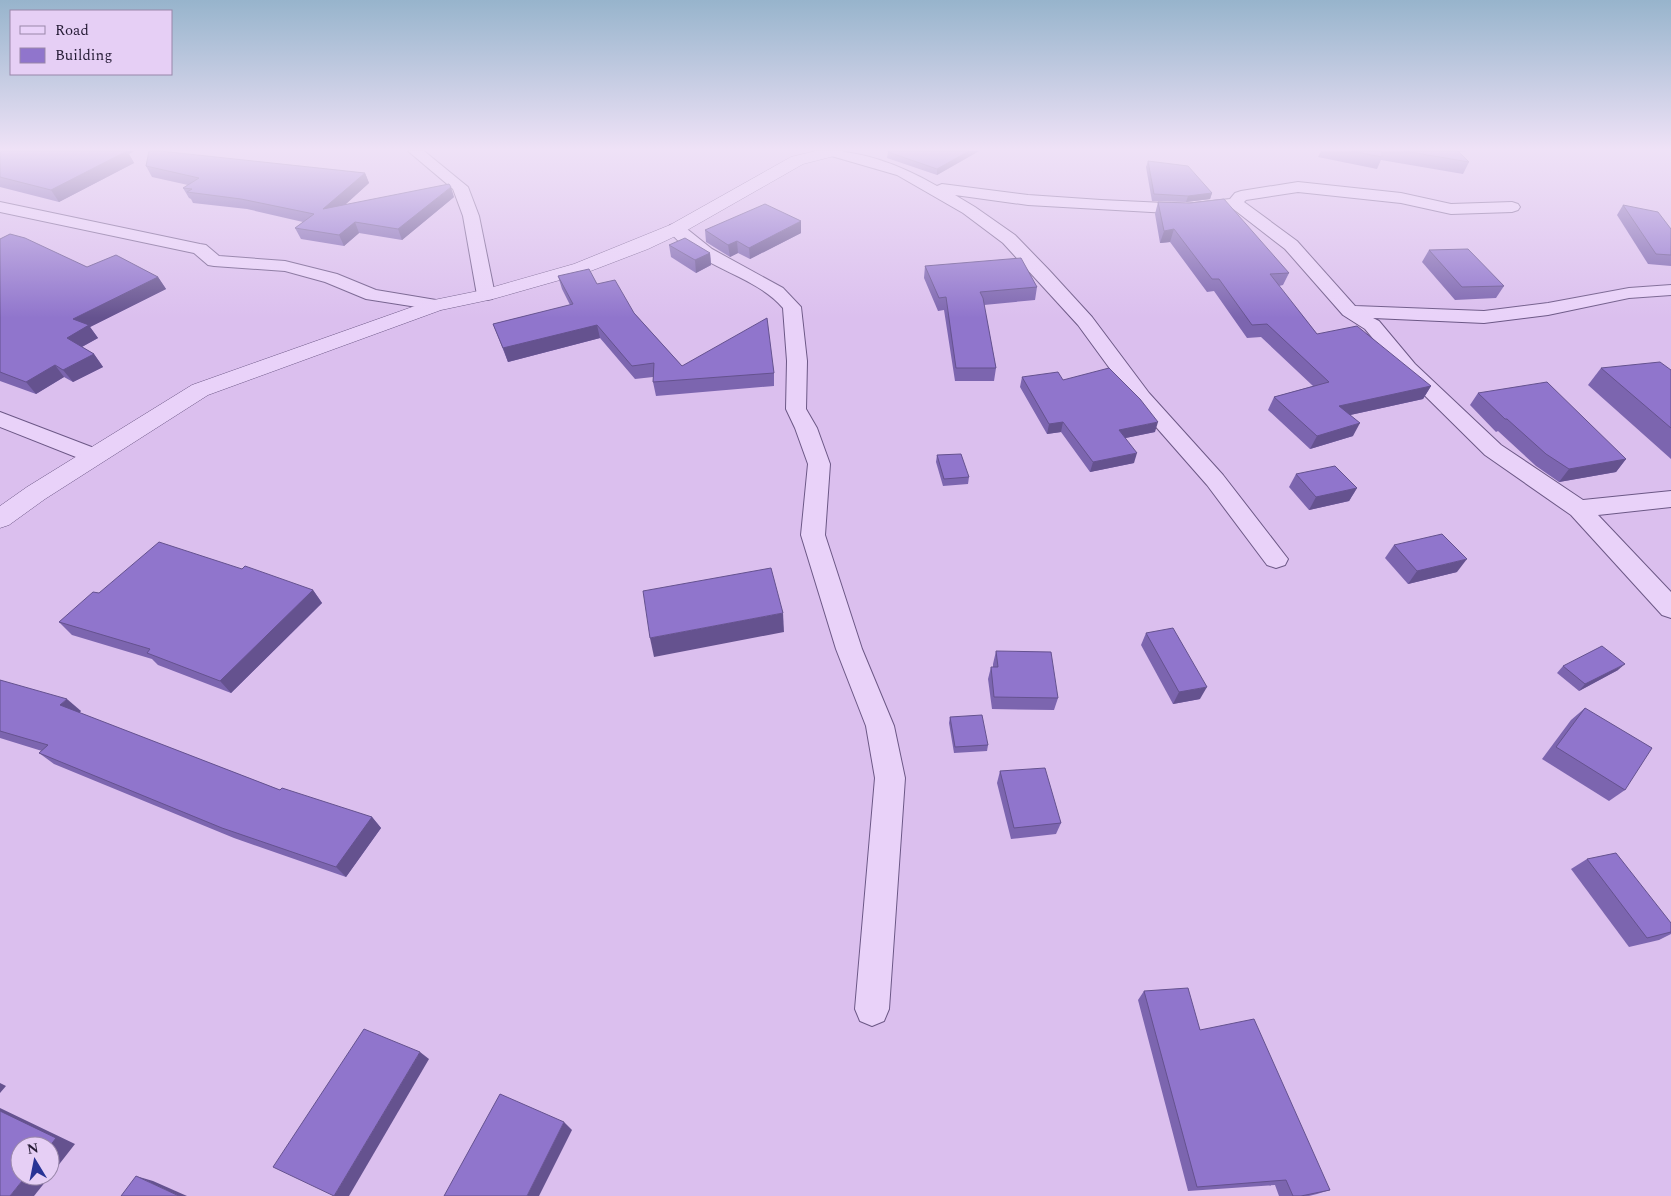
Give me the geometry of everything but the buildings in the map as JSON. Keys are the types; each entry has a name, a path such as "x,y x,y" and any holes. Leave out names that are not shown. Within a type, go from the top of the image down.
{"street":[{"path":"0,207 200,249 214,262 285,266 330,278 372,294 436,306"},
{"path":"468,207 471,216 486,295"},
{"path":"0,519 36,493 200,390 436,306 486,295 581,268 641,245 676,229 715,207"},
{"path":"963,207 1009,239 1044,274 1085,321 1142,398 1215,480 1276,559"},
{"path":"1140,207 1186,209 1204,207"},
{"path":"1240,207 1291,245 1350,311 1372,325 1408,368 1493,450 1579,509 1671,608"},
{"path":"1441,207 1451,209 1512,207"},
{"path":"676,229 704,252 758,280 788,300 792,307 796,361 796,409 806,428 819,464 813,535 849,649 880,726 890,778 872,1009"},
{"path":"1350,311 1484,317 1548,309 1629,293 1671,290"},
{"path":"0,420 94,456"},
{"path":"1579,509 1671,499"}]}
